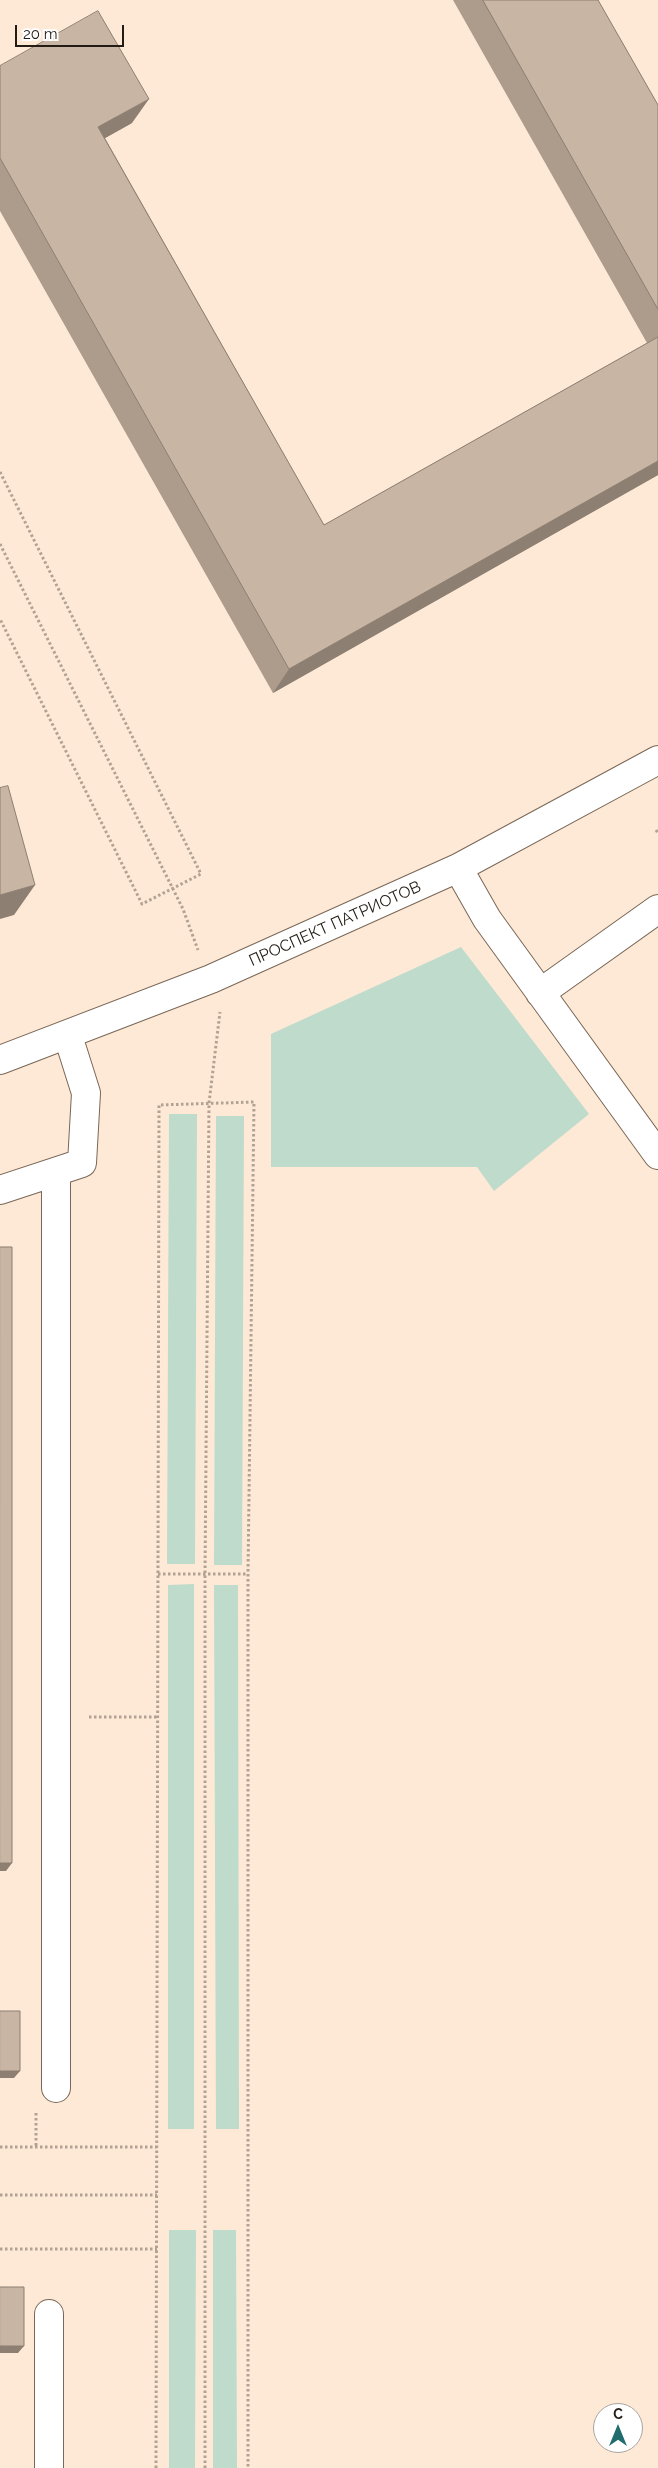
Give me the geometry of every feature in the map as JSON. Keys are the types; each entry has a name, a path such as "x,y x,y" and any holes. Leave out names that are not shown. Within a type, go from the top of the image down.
{"street":[{"name":"ПРОСПЕКТ ПАТРИОТОВ","path":"0,1060 68,1036 211,979 458,868 658,760"},
{"path":"458,868 487,919 658,1155"},
{"path":"540,993 658,909"},
{"path":"0,1190 82,1163 86,1093 68,1036"},
{"path":"56,1172 56,2088"},
{"path":"48,2314 49,2468"}],"path":[{"path":"0,472 201,874 173,890 142,904 0,619"},
{"path":"0,544 183,909 199,951"},
{"path":"205,2468 205,1574 209,1104 220,1010"},
{"path":"156,2468 159,1105 254,1102 248,1574 248,2468"},
{"path":"158,1574 248,1574"},
{"path":"56,1717 158,1717"},
{"path":"0,2148 157,2148"},
{"path":"0,2195 157,2195"},
{"path":"0,2249 157,2249"}],"green space":[{"path":"461,947 589,1114 494,1191 477,1167 271,1167 271,1034"},
{"path":"169,1114 197,1114 195,1564 167,1564"},
{"path":"216,1116 244,1116 242,1565 214,1565"},
{"path":"194,1584 194,2129 168,2129 168,1585"},
{"path":"214,1585 238,1585 239,2129 216,2129"},
{"path":"169,2230 196,2230 195,2468 169,2468"},
{"path":"213,2230 236,2230 237,2468 213,2468"}],"building":[{"path":"483,0 598,0 658,105 658,309"},
{"path":"98,11 149,99 98,127 324,525 658,337 658,461 289,669 0,158 0,66"},
{"path":"8,786 35,885 0,895 0,788"},
{"path":"0,1247 12,1247 12,1863 0,1863"},
{"path":"0,2011 20,2011 20,2071 0,2071"},
{"path":"0,2287 24,2287 24,2346 0,2346"}]}
